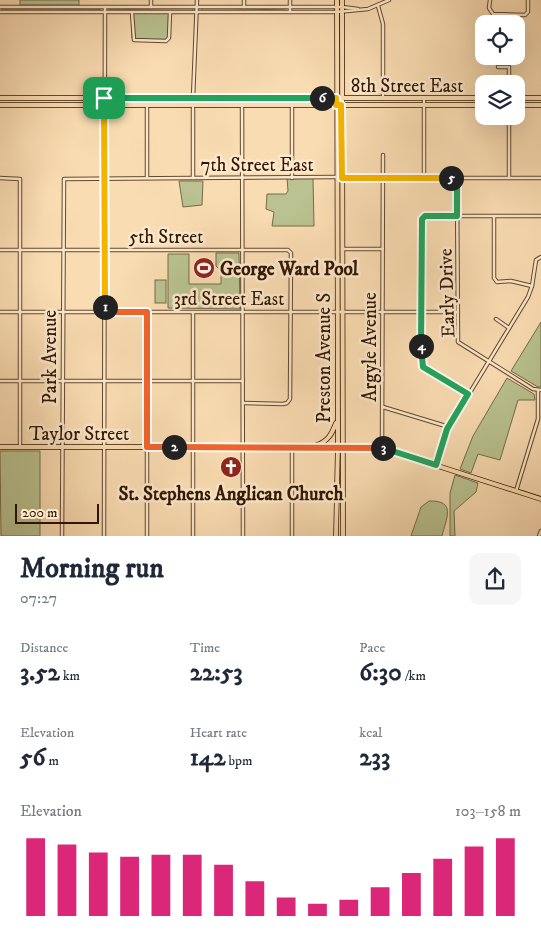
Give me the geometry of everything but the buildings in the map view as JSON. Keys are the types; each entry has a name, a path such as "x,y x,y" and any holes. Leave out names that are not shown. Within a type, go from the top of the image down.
{"main road":[{"name":"Preston Avenue S","path":"337,0 339,9 339,105 342,178 340,446"},
{"name":"Preston Avenue S","path":"339,9 342,0"},
{"name":"8th Street East","path":"0,98 475,98"},
{"path":"54,105 60,101 80,98"},
{"path":"193,105 195,101 214,98"},
{"path":"525,98 541,98"},
{"name":"8th Street East","path":"0,105 475,105"},
{"name":"Preston Avenue S","path":"339,105 336,177 337,416 340,446"},
{"path":"525,105 541,105"},
{"path":"311,447 323,443 331,436 337,416"},
{"path":"336,536 340,446"},
{"path":"340,446 342,536"},
{"name":"Taylor Street","path":"0,447 340,446 382,448 541,499"}],"street":[{"path":"151,0 151,7"},
{"path":"193,98 197,0"},
{"path":"244,0 244,7"},
{"path":"290,0 290,12"},
{"path":"0,7 290,7 362,10 378,6 389,0"},
{"path":"490,0 489,8 493,14 525,15 528,12 528,0"},
{"path":"378,6 383,24 383,98"},
{"path":"104,536 105,7"},
{"path":"0,12 290,12 339,9"},
{"path":"132,13 134,40 166,41 170,38 170,12"},
{"path":"498,67 509,67 509,75"},
{"path":"242,98 243,536"},
{"path":"424,98 424,177"},
{"path":"147,105 147,177"},
{"path":"193,105 193,178"},
{"path":"292,106 292,178"},
{"path":"509,125 509,178"},
{"name":"Argyle Avenue","path":"382,448 383,155"},
{"name":"7th Street East","path":"64,179 147,177 541,178"},
{"path":"0,178 20,179 20,447"},
{"name":"Early Drive","path":"457,178 458,342 488,362 540,390"},
{"name":"Park Avenue","path":"62,536 64,179"},
{"path":"468,394 423,367 421,312 422,219 425,216 541,216"},
{"path":"494,216 494,278 497,282 511,281 532,286"},
{"name":"5th Street","path":"0,250 243,250 284,248 291,253 290,312"},
{"path":"342,249 383,250"},
{"path":"436,465 448,427 509,328 532,286 536,260 541,257"},
{"name":"3rd Street East","path":"0,312 458,312"},
{"path":"147,312 147,536"},
{"path":"193,312 194,536"},
{"path":"243,403 283,404 287,403 290,399 290,312"},
{"path":"496,320 509,328"},
{"path":"0,381 243,381"},
{"path":"516,491 538,419 540,390"},
{"path":"383,407 448,427"},
{"path":"292,447 292,536"},
{"path":"539,536 541,531"}],"green space":[{"path":"20,0 79,0 79,5 20,5"},
{"path":"193,8 193,11 108,9 109,9"},
{"path":"202,8 285,8 286,9 202,11"},
{"path":"2,9 100,9 100,10 2,11"},
{"path":"170,12 168,40 134,40 132,38 132,13"},
{"path":"287,178 313,178 314,226 272,226 274,212 266,209 267,194 286,194 288,191"},
{"path":"179,181 203,181 202,205 183,207"},
{"path":"216,253 239,253 240,309 168,308 168,254 189,254 189,284 221,284 221,271 216,266"},
{"path":"155,280 166,280 166,303 155,303"},
{"path":"541,322 541,387 538,387 511,371"},
{"path":"507,378 534,394 535,400 518,400 500,460 478,454 471,473 460,469 473,436"},
{"path":"0,451 40,451 40,536 1,536"},
{"path":"455,475 478,483 476,492 454,511 455,536 450,536 450,493"},
{"path":"429,501 443,504 448,512 442,536 411,536 421,507"}],"place":[{"name":"George Ward Pool","path":"204,268"},
{"name":"St. Stephens Anglican Church","path":"231,467"}],"route":[{"path":"104,98 336,98 336,105 341,105 342,178 457,178 457,216 425,216 422,219 421,363 423,367 468,394 447,429 436,465 385,449 369,447 147,447 147,312 105,312 104,98"}]}
